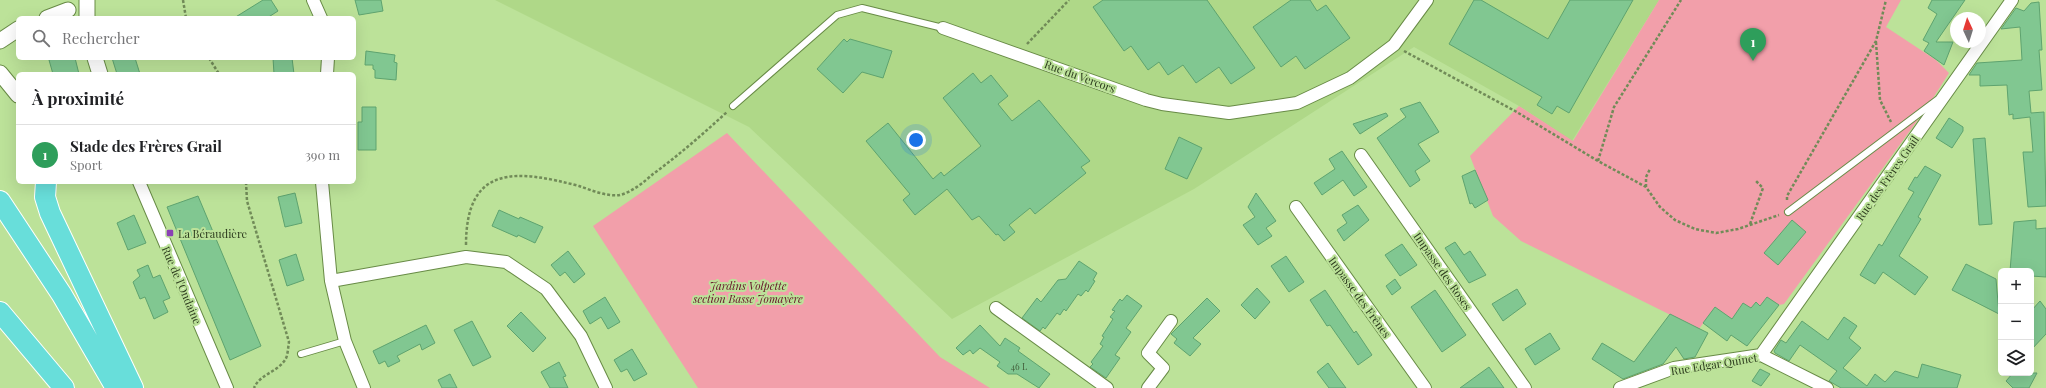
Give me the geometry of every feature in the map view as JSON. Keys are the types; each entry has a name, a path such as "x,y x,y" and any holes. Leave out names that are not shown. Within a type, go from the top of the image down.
{"highway":[{"path":"46,184 46,198 50,213 132,388"},
{"path":"0,200 62,295 116,388"},
{"path":"0,217 69,326 105,388"},
{"path":"0,312 64,388"}],"street":[{"path":"87,0 87,16"},
{"path":"313,0 320,16"},
{"name":"Rue du Vercors","path":"943,28 1162,104 1229,113 1297,103 1350,78 1394,45 1427,0"},
{"name":"Rue des Frères Grail","path":"1761,355 2012,0"},
{"path":"50,16 68,7"},
{"path":"0,32 16,29"},
{"path":"0,41 16,30"},
{"path":"96,60 99,72"},
{"path":"327,72 328,60"},
{"path":"0,73 16,93"},
{"name":"Impasse des Roses","path":"1362,154 1526,388"},
{"name":"Rue de l'Ondaine","path":"140,184 227,388"},
{"path":"322,184 331,281 345,341 364,388"},
{"name":"Impasse des Frênes","path":"1296,207 1425,388"},
{"path":"331,281 466,257 506,262 546,290 580,336 606,388"},
{"path":"996,308 1107,388"},
{"path":"1148,388 1163,368 1148,353 1171,322"},
{"name":"Rue Edgar Quinet","path":"1620,388 1674,368 1761,355 1827,388"}],"lane":[{"name":"Rue du Vercors","path":"734,106 837,15 862,8 943,28"},
{"path":"1788,212 1896,130 1945,95"},
{"path":"300,354 345,341"}],"path":[{"path":"183,0 186,16"},
{"path":"1018,54 1069,0"},
{"path":"1598,161 1614,108 1681,0"},
{"path":"1394,45 1515,111 1598,161 1646,187 1660,206 1675,220 1695,229 1716,233 1750,225 1788,212 1787,196 1876,41 1886,0"},
{"path":"1876,41 1880,100 1896,130"},
{"path":"210,60 218,72"},
{"path":"466,257 466,231 470,212 479,191 490,182 511,176 531,177 559,181 611,195 620,194 638,186 686,150 734,106"},
{"path":"1646,187 1646,177 1650,169"},
{"path":"1750,225 1763,188 1755,180"},
{"path":"246,184 247,201 289,342 286,359 278,368 257,381 254,388"}],"shaded area":[{"path":"495,0 1659,0 1572,141 1519,106 1414,47 1194,189 952,319 749,127"}],"green space":[{"path":"1659,0 1901,0 1886,27 1936,60 1949,73 1928,106 1784,304 1779,305 1767,297 1760,306 1756,302 1751,308 1743,304 1732,319 1715,307 1699,329 1521,241 1493,216 1470,156 1519,106 1573,141"},
{"name":"Jardins Volpette section Basse Jomayère","path":"727,133 940,357 990,388 698,388 593,226"}],"building":[{"path":"263,0 271,0 278,11 270,16 237,16"},
{"path":"355,0 381,0 383,11 359,15"},
{"path":"1103,0 1207,0 1255,68 1231,84 1219,67 1196,83 1183,65 1168,75 1159,62 1148,70 1131,46 1124,51 1093,7"},
{"path":"1291,0 1310,0 1317,11 1326,5 1350,38 1305,69 1296,56 1281,67 1253,27"},
{"path":"1474,0 1481,0 1548,39 1570,0 1633,0 1569,113 1557,106 1552,114 1537,105 1542,97 1449,44"},
{"path":"1932,0 1965,0 1957,12 1950,12 1950,22 1936,42 1950,42 1951,48 1944,65 1924,51 1929,43 1923,40 1937,14 1928,8"},
{"path":"2039,2 2042,50 2039,50 2042,90 2029,91 2031,113 2044,112 2046,206 2028,207 2023,152 2033,152 2030,117 2013,119 2013,114 2009,115 2007,85 1980,86 1980,75 1969,75 1977,63 2022,60 2020,27 2001,29 2016,8 2024,11 2031,3"},
{"path":"844,39 847,42 850,39 892,51 883,78 862,72 843,93 817,69"},
{"path":"366,51 395,55 394,62 397,63 396,80 375,78 375,70 373,69 373,65 365,65"},
{"path":"49,60 76,60 78,72 52,72"},
{"path":"113,60 136,60 139,72 116,72"},
{"path":"273,60 292,60 294,72 274,72"},
{"path":"973,73 981,83 991,75 1008,96 998,104 1012,121 1039,100 1090,161 1081,167 1086,173 1035,214 1030,208 1009,225 1015,232 1004,241 998,234 996,235 979,216 972,220 947,189 915,215 903,200 910,194 866,141 888,123 933,179 941,172 944,176 981,146 943,98"},
{"path":"1420,102 1439,132 1418,144 1430,161 1415,171 1420,180 1410,187 1377,138 1406,117 1400,109"},
{"path":"362,107 376,107 376,150 358,150 358,122 362,122"},
{"path":"1386,113 1388,116 1360,134 1353,124"},
{"path":"1949,118 1963,127 1963,131 1952,148 1936,138"},
{"path":"1179,137 1202,148 1187,179 1165,169"},
{"path":"1985,138 1992,224 1979,225 1973,139"},
{"path":"1342,151 1367,187 1354,196 1343,180 1322,195 1314,183 1335,169 1329,159"},
{"path":"1925,166 1941,175 1918,217 1921,219 1899,256 1928,277 1915,295 1883,272 1875,284 1860,275 1879,244 1882,246 1914,192 1908,189 1915,177 1917,178"},
{"path":"1475,170 1488,200 1475,208 1472,203 1470,204 1462,176"},
{"path":"295,193 302,223 285,227 278,197"},
{"path":"1256,193 1276,221 1266,228 1272,236 1258,245 1243,225 1255,217 1248,207"},
{"path":"198,196 261,346 230,360 167,207"},
{"path":"1358,205 1369,220 1344,241 1337,230 1347,223 1342,215"},
{"path":"499,210 543,227 535,243 492,226"},
{"path":"134,215 146,243 128,250 117,223"},
{"path":"1792,220 1806,232 1778,265 1764,253"},
{"path":"2036,220 2036,229 2046,228 2046,277 2034,276 2034,268 2010,268 2014,222"},
{"path":"1455,242 1464,255 1470,251 1486,275 1469,283 1445,248"},
{"path":"1402,244 1417,265 1400,276 1385,255"},
{"path":"568,251 585,274 574,283 565,272 560,276 551,265"},
{"path":"296,254 304,280 287,286 279,260"},
{"path":"1286,256 1304,282 1289,292 1271,266"},
{"path":"1079,261 1097,273 1093,280 1095,281 1088,292 1086,290 1081,296 1078,294 1066,311 1064,309 1060,315 1057,313 1045,329 1043,327 1040,331 1022,318 1037,298 1041,302 1058,280 1066,279"},
{"path":"1966,264 1996,279 1998,313 1952,290"},
{"path":"148,265 153,278 160,275 170,298 163,301 168,312 154,319 145,297 140,299 133,282 140,276 137,270"},
{"path":"1395,279 1401,288 1392,295 1386,286"},
{"path":"1257,288 1270,302 1255,319 1241,305"},
{"path":"1517,289 1526,304 1503,321 1492,304"},
{"path":"1325,290 1354,333 1356,331 1372,355 1358,365 1330,325 1327,326 1310,300"},
{"path":"1435,290 1466,335 1442,352 1411,307"},
{"path":"1127,295 1142,306 1126,328 1131,332 1115,355 1120,358 1106,378 1090,367 1093,364 1091,362 1103,346 1100,344 1104,337 1102,336 1113,319 1110,317 1115,311 1112,310 1120,299 1122,301"},
{"path":"605,297 620,322 608,329 601,317 590,324 583,311"},
{"path":"1767,297 1779,305 1747,346 1731,335 1727,341 1703,323 1715,307 1732,319 1743,303 1751,308 1756,302 1760,306"},
{"path":"1207,298 1220,311 1193,338 1201,344 1190,356 1174,343 1177,339 1171,334"},
{"path":"2040,301 2046,309 2046,334 2034,347 2034,340 2034,308"},
{"path":"521,312 546,338 533,352 507,326"},
{"path":"1670,314 1708,333 1695,357 1684,359 1676,347 1663,364 1623,379 1592,359 1602,343 1634,362"},
{"path":"1844,317 1857,326 1849,338 1861,348 1843,368 1867,386 1875,374 1885,382 1895,371 1918,378 1922,364 1961,375 1957,388 1841,388 1829,381 1837,371 1800,345 1789,361 1775,353 1774,351 1781,340 1786,343 1802,321 1828,340"},
{"path":"472,321 491,357 473,366 454,330"},
{"path":"426,325 435,343 422,350 420,344 397,356 400,361 388,367 385,361 379,364 373,351"},
{"path":"980,325 1000,346 1005,338 1020,348 1018,351 1050,374 1039,388 1017,374 1008,374 997,366 1000,362 980,348 973,354 970,350 963,355 956,348"},
{"path":"1550,333 1560,349 1535,365 1525,349"},
{"path":"632,349 647,374 634,381 627,369 621,372 614,360"},
{"path":"559,362 566,376 563,377 568,388 550,388 541,372"},
{"path":"1328,363 1346,388 1329,388 1317,372"},
{"path":"1489,367 1504,388 1460,388"},
{"path":"1760,369 1770,374 1761,386 1752,381"},
{"path":"2034,373 2037,373 2029,388 2013,388 2006,381 2010,376 2034,376"},
{"path":"450,374 457,388 442,388 438,380"}],"place":[{"name":"Stade des Frères Grail","path":"1753,61"},
{"name":"La Béraudière","path":"170,233"}]}
